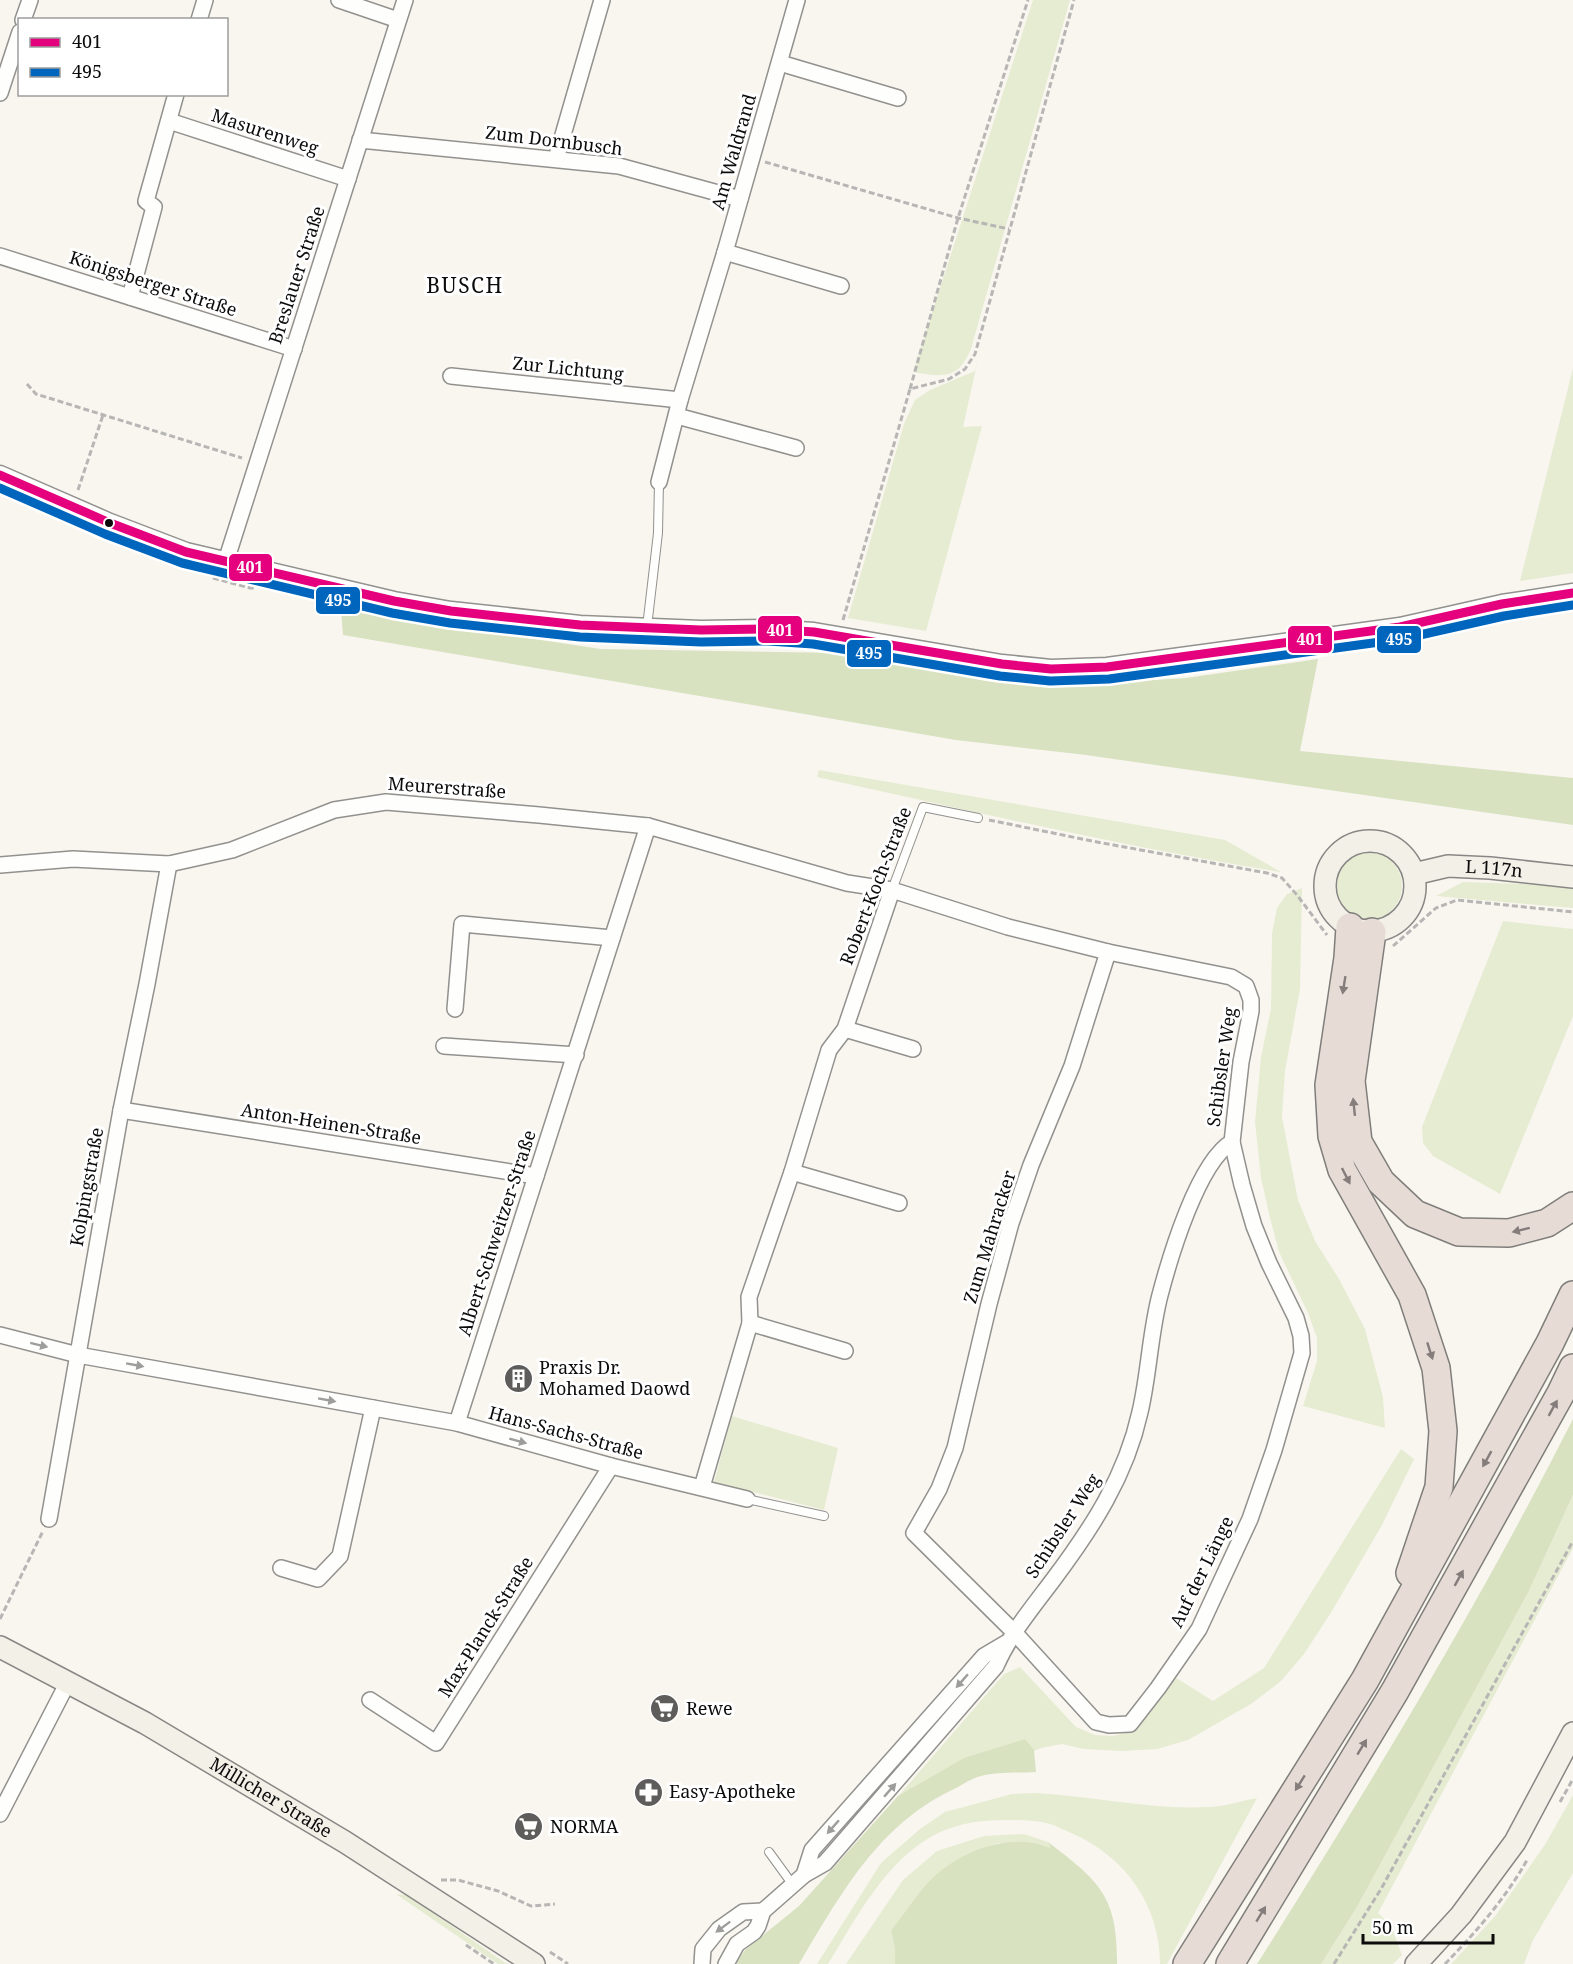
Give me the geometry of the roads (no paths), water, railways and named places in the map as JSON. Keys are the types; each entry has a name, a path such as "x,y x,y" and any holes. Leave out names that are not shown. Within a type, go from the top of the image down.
{"highway":[{"path":"1361,929 1351,1081 1358,1142 1381,1182 1415,1214 1458,1232 1509,1233 1547,1223 1573,1206"},
{"path":"1358,959 1329,1085 1332,1136 1342,1170 1412,1295 1436,1368 1443,1431 1439,1487 1387,1642"},
{"path":"1187,1964 1387,1642 1545,1353 1573,1295"},
{"path":"1230,1964 1395,1691 1556,1404 1573,1368"}],"main road":[{"path":"1373,841 1387,844 1404,856 1414,874 1415,890 1411,906 1401,919 1388,928 1361,929 1336,917 1328,903 1324,886 1328,869 1335,857 1346,848 1359,842 1373,841"},
{"name":"L 117n","path":"1414,874 1448,866 1573,877"},
{"name":"Millicher Straße","path":"0,1647 145,1723 303,1817 534,1964"},
{"path":"1416,1964 1461,1915 1515,1842 1573,1733"}],"street":[{"path":"24,18 30,0"},
{"path":"200,18 205,0"},
{"path":"339,0 398,20"},
{"name":"Breslauer Straße","path":"226,561 405,0"},
{"path":"556,159 602,0"},
{"name":"Am Waldrand","path":"660,482 680,400 797,0"},
{"path":"0,93 18,38"},
{"path":"780,63 898,98"},
{"path":"130,297 154,207 146,201 175,96"},
{"name":"Masurenweg","path":"169,121 348,179"},
{"name":"Zum Dornbusch","path":"360,140 619,166 740,199"},
{"path":"725,252 841,286"},
{"name":"Königsberger Straße","path":"0,256 294,349"},
{"name":"Zur Lichtung","path":"451,376 680,400"},
{"path":"677,416 796,448"},
{"path":"0,475 186,552 362,594 451,611 580,625 814,632 1002,664 1051,669 1107,667 1400,627 1502,604 1573,593"},
{"name":"Meurerstraße","path":"0,864 73,860 169,864 232,850 333,810 386,802 648,826 847,883 892,890"},
{"name":"Albert-Schweitzer-Straße","path":"457,1424 648,826"},
{"name":"Kolpingstraße","path":"49,1519 121,1110 169,864"},
{"name":"Schibsler Weg","path":"726,1964 737,1944 754,1932 763,1911 799,1880 812,1850 984,1656 1010,1638 1103,1509 1125,1464 1140,1413 1160,1296 1178,1239 1194,1195 1213,1160 1232,1142 1240,1062 1251,1011 1251,1000 1246,986 1231,977 1108,952 1008,927 892,890"},
{"name":"Robert-Koch-Straße","path":"702,1487 750,1323 749,1297 792,1172 829,1050 845,1029 892,890"},
{"path":"454,1009 462,924 612,939"},
{"name":"Zum Mahracker","path":"914,1533 939,1489 955,1448 1011,1223 1031,1165 1072,1066 1108,952"},
{"path":"845,1029 913,1049"},
{"path":"444,1046 576,1055"},
{"name":"Anton-Heinen-Straße","path":"121,1110 536,1176"},
{"name":"Auf der Länge","path":"914,1533 1010,1638 1096,1722 1109,1725 1130,1724 1199,1629 1250,1519 1274,1450 1302,1353 1302,1336 1296,1318 1254,1226 1232,1142"},
{"path":"792,1172 899,1203"},
{"path":"750,1323 845,1351"},
{"name":"Hans-Sachs-Straße","path":"0,1335 78,1355 457,1424 611,1466 747,1499"},
{"path":"281,1568 318,1579 340,1556 373,1408"},
{"name":"Max-Planck-Straße","path":"370,1701 436,1743 611,1466"},
{"path":"0,1814 68,1682"},
{"name":"Schibsler Weg","path":"702,1964 703,1949 719,1929 743,1912 763,1911"}],"lane":[{"name":"Am Waldrand","path":"647,627 658,533 660,482"},
{"name":"Robert-Koch-Straße","path":"892,890 923,807 978,818"},
{"path":"747,1499 824,1516"},
{"path":"769,1852 799,1880"}],"place":[{"name":"Praxis Dr. Mohamed Daowd","path":"518,1378"},
{"name":"Rewe","path":"665,1709"},
{"name":"Easy-Apotheke","path":"648,1792"},
{"name":"NORMA","path":"529,1827"}],"district":[{"name":"BUSCH","path":"465,286"}]}
